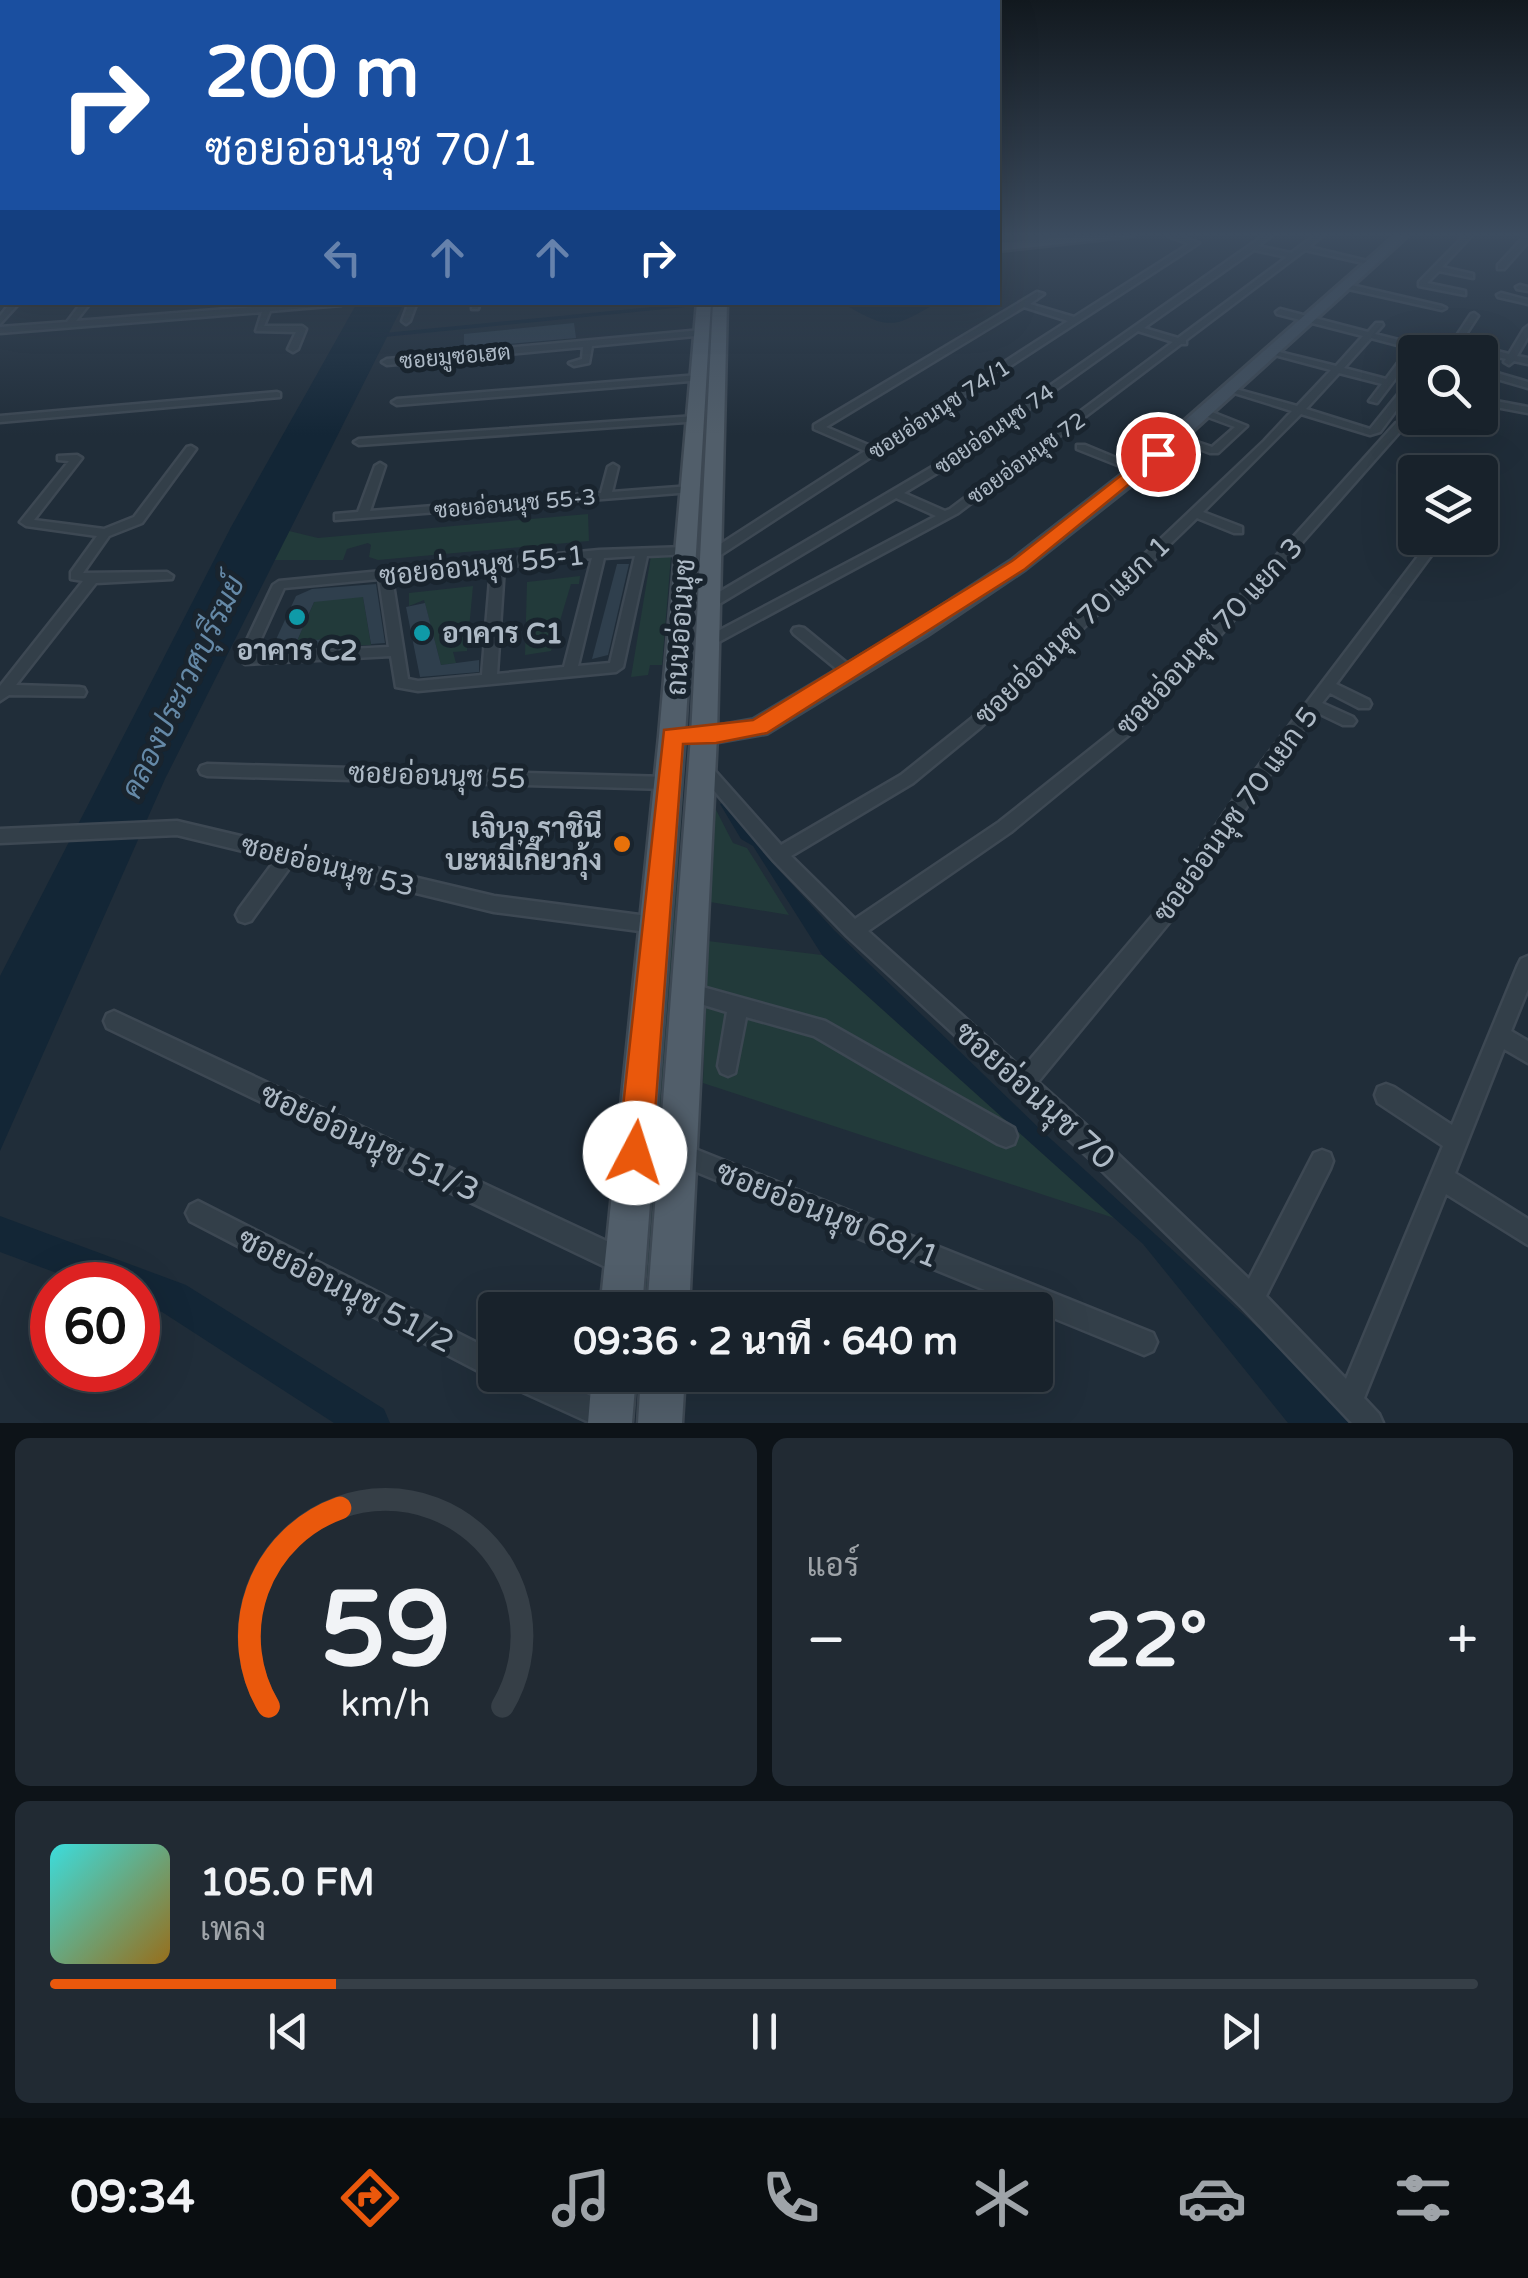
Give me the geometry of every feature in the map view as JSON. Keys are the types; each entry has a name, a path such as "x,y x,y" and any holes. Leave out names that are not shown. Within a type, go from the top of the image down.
{"main road":[{"name":"ถนนอ่อนนุช","path":"622,1292 672,736 699,378 710,313"},
{"name":"ถนนอ่อนนุช","path":"669,1292 712,555 710,313"},
{"path":"672,736 703,751"},
{"path":"660,1423 662,1392"}],"street":[{"path":"874,451 818,426 1025,302"},
{"name":"ซอยอ่อนนุช 74/1","path":"712,555 1102,302"},
{"name":"ซอยอ่อนนุช 74","path":"709,604 898,494 1173,302"},
{"name":"ซอยอ่อนนุช 72","path":"708,642 945,516 1234,302"},
{"path":"703,751 759,727 1018,565 1139,470 1329,302"},
{"path":"1419,302 1442,308"},
{"path":"1022,304 1074,320"},
{"path":"70,324 86,305"},
{"path":"226,312 230,305"},
{"path":"0,330 326,305"},
{"path":"406,321 412,305"},
{"path":"267,309 259,329 302,328 293,349"},
{"path":"1280,312 1374,330 1416,348 1374,402"},
{"name":"ซอยมูซอเฮต","path":"387,362 588,344 710,313"},
{"path":"1462,335 1474,316"},
{"path":"1136,328 1183,342"},
{"path":"1504,370 1528,328"},
{"name":"ซอยอ่อนนุช 70 แยก 1","path":"779,855 907,779 976,723 1076,631 1374,330"},
{"path":"450,342 452,356"},
{"path":"600,342 606,354"},
{"path":"574,363 586,361 588,344"},
{"path":"501,367 505,352"},
{"path":"1274,352 1389,383"},
{"path":"1498,355 1528,362"},
{"path":"428,371 431,358"},
{"path":"397,402 632,388 699,378"},
{"path":"1498,378 1524,387 1510,408"},
{"path":"507,387 531,385 537,386 537,391"},
{"path":"1230,389 1373,431 1398,401"},
{"path":"0,419 276,395"},
{"path":"204,402 218,411 253,403"},
{"path":"1498,405 1528,410"},
{"path":"1176,438 1214,450 1242,426 1204,412"},
{"path":"359,442 696,419"},
{"path":"1048,421 1068,428"},
{"name":"ซอยอ่อนนุช 70 แยก 3","path":"854,930 1005,826 1136,721 1398,428"},
{"path":"1081,446 1139,470"},
{"path":"62,458 77,458 26,522 104,533 138,520 191,448"},
{"path":"362,515 380,466"},
{"path":"606,496 613,468"},
{"name":"ซอยอ่อนนุช 55-3","path":"339,516 691,489"},
{"path":"898,494 945,516"},
{"path":"1194,512 1238,530"},
{"path":"104,533 76,576 167,576"},
{"name":"ซอยอ่อนนุช 55-1","path":"397,652 246,659 279,584 599,554 686,551"},
{"path":"385,574 401,683 418,686 616,667 642,552"},
{"path":"570,670 599,554"},
{"name":"ซอยอ่อนนุช 70 แยก 5","path":"1024,1083 1166,914 1313,705 1425,555"},
{"path":"489,678 498,564"},
{"path":"2,693 92,579"},
{"path":"799,631 849,672"},
{"path":"1327,686 1364,704"},
{"path":"2,693 79,692"},
{"path":"1313,705 1348,722"},
{"name":"ซอยอ่อนนุช 70","path":"703,751 779,855 854,930 1024,1083 1252,1299 1370,1423"},
{"name":"ซอยอ่อนนุช 55","path":"207,770 668,783"},
{"name":"ซอยอ่อนนุช 53","path":"0,836 71,834 139,826 178,828 494,904 655,925"},
{"path":"245,915 290,856"},
{"path":"1350,1401 1528,966"},
{"path":"688,992 818,1028 1006,1136"},
{"path":"728,1066 738,1006"},
{"name":"ซอยอ่อนนุช 51/3","path":"114,1021 625,1263"},
{"path":"1498,1034 1528,1053"},
{"path":"1386,1096 1457,1142"},
{"name":"ซอยอ่อนนุช 68/1","path":"678,1153 1144,1342"},
{"path":"1252,1299 1322,1161"},
{"path":"1444,1179 1528,1234"},
{"name":"ซอยอ่อนนุช 51/2","path":"198,1213 478,1357"},
{"path":"549,1392 590,1412 611,1405"}],"green space":[{"path":"712,307 714,337 686,723"},
{"path":"588,514 589,541 378,560 369,557 368,543 347,549 343,560 272,560 285,530 318,538"},
{"path":"651,556 671,556 662,665 650,665 648,675 631,677"},
{"path":"580,576 579,584 571,584 551,651 525,655 527,582"},
{"path":"473,586 467,651 453,652 456,663 441,665 424,600 409,606 409,593"},
{"path":"319,591 363,597 371,645 346,646 352,638 297,641"},
{"path":"681,761 685,762 651,1292 640,1292 670,879 679,838"},
{"path":"713,804 733,843 747,848 789,915 710,902"},
{"path":"708,941 822,955 1114,1218 703,1083"}],"water":[{"name":"คลองประเวศบุรีรมย์","path":"356,305 403,305 165,779 0,1151 0,976 231,527"},
{"path":"847,305 933,305 892,323"},
{"path":"727,802 766,856 834,930 1041,1130 1293,1360 1349,1423 1288,1423 1143,1244 822,955 753,846 741,839 720,804"}],"building":[{"path":"574,323 576,338 464,348 464,334"},
{"path":"617,564 629,564 608,655 592,659"},
{"path":"376,584 385,643 371,644 363,597 314,602 297,641 346,638 343,646 273,646 296,596 312,589"},
{"name":"อาคาร C1","path":"425,603 441,665 479,660 479,672 420,677 406,607"}],"waterway":[{"path":"374,336 700,305"},
{"path":"0,1234 173,1298 370,1423"}],"place":[{"name":"อาคาร C2","path":"297,617"},
{"name":"อาคาร C1","path":"422,633"},
{"name":"เจินจู ราชินี บะหมี่เกี๊ยวกุ้ง","path":"622,844"}],"route":[{"path":"635,1153 672,736 741,732 759,727 920,630 1018,565 1081,519 1158,454"}]}
